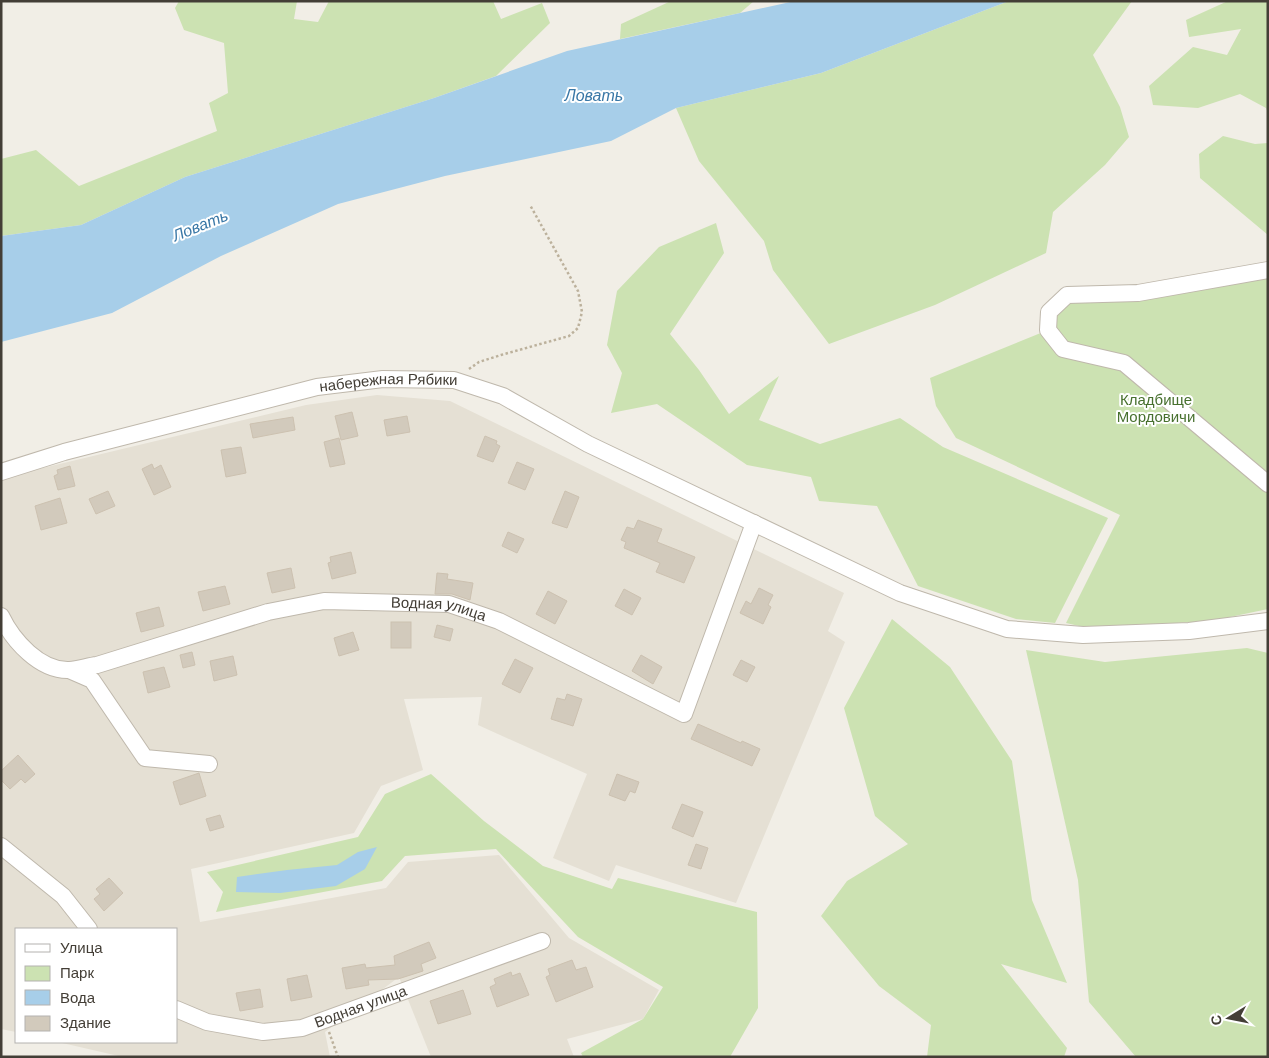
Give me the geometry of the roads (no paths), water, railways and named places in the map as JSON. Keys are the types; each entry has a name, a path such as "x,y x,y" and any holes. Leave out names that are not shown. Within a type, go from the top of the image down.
{"street":[{"path":"1268,270 1138,293 1067,295 1049,312 1048,330 1063,349 1124,362 1268,484"},
{"name":"набережная Рябики","path":"1,472 64,452 317,387 383,379 454,380 503,396 588,444 900,593 1007,629 1083,636 1189,631 1268,621"},
{"name":"Водная улица","path":"1,616 27,652 47,667 69,670 97,664 268,612 324,601 449,604 499,620 684,714 754,523"},
{"path":"69,670 92,680 145,758 209,764"},
{"path":"1,846 63,896 87,928"},
{"name":"Водная улица","path":"178,1010 207,1022 263,1032 302,1028 542,941"}],"water":[{"name":"Ловать","path":"795,1 1009,1 821,73 676,108 611,141 445,176 338,204 221,256 112,313 1,342 1,236 81,225 185,177 434,98 567,51"},
{"path":"377,847 365,869 336,886 280,893 236,892 237,877 337,865 358,852"}],"park label":[{"name":"Кладбище Мордовичи","path":"1156,408"}]}
